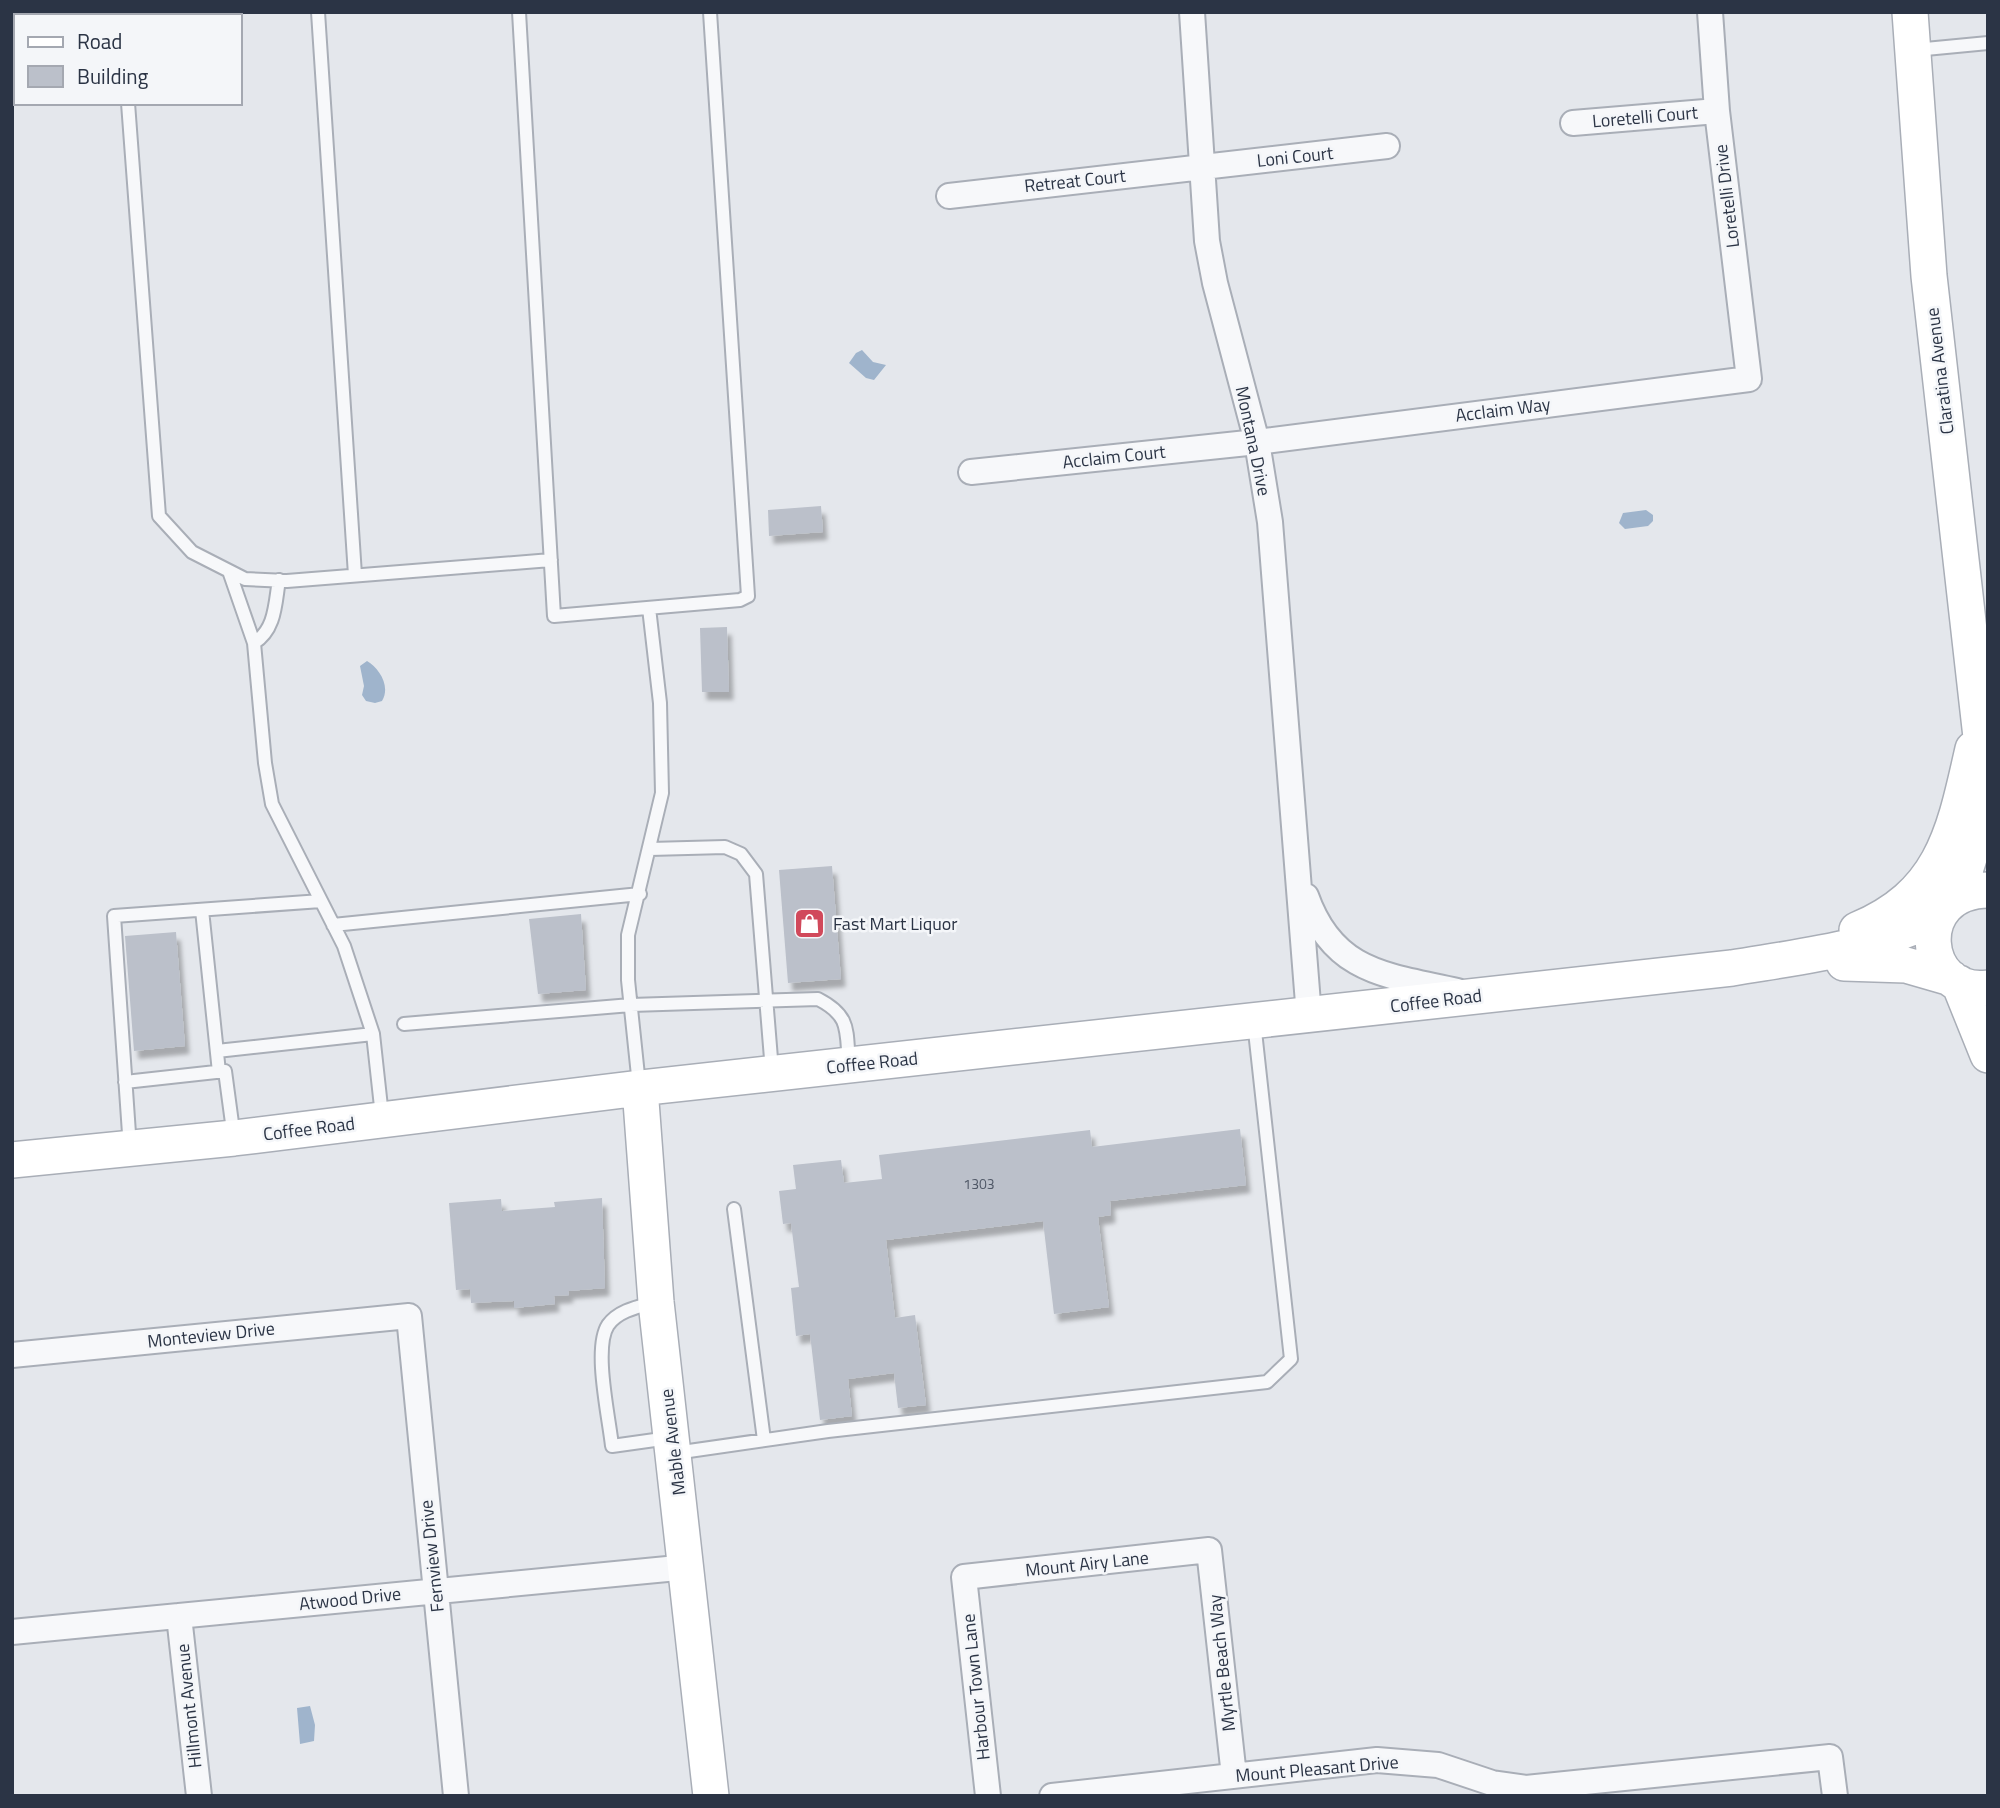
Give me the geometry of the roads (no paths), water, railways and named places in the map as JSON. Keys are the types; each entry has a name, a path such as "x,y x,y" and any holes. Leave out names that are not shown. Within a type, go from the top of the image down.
{"main road":[{"name":"Claratina Avenue","path":"1910,12 1929,276 1988,799"},
{"name":"Claratina Avenue","path":"1966,983 1940,967 1934,953 1932,937 1961,901 1972,837 1978,729"},
{"path":"1978,729 1988,762"},
{"path":"1732,968 1845,936 1879,921 1923,886 1952,836 1978,729"},
{"name":"Coffee Road","path":"12,1160 234,1138 640,1088 1732,968 1861,946 1908,931 1961,901"},
{"name":"Coffee Road","path":"1732,968 1870,962 1906,965 1966,983"},
{"path":"1966,983 1988,1055"},
{"name":"Mable Avenue","path":"640,1088 656,1302 688,1567 710,1796"}],"street":[{"name":"Montana Drive","path":"1192,12 1207,241 1215,283 1257,442 1277,590 1309,1016"},
{"name":"Loretelli Drive","path":"1710,12 1717,111 1749,379"},
{"name":"Loretelli Court","path":"1573,123 1717,111"},
{"name":"Loni Court","path":"1202,167 1387,146"},
{"name":"Retreat Court","path":"948,196 1202,167"},
{"name":"Acclaim Way","path":"1257,442 1749,379"},
{"name":"Acclaim Court","path":"971,471 1257,442"},
{"name":"Montana Drive","path":"1298,873 1313,915 1328,940 1358,965 1394,977 1478,996"},
{"name":"Monteview Drive","path":"13,1352 409,1316"},
{"name":"Fernview Drive","path":"409,1316 456,1796"},
{"name":"Mount Airy Lane","path":"964,1577 1209,1550"},
{"name":"Myrtle Beach Way","path":"1209,1550 1234,1776"},
{"name":"Atwood Drive","path":"12,1632 688,1567"},
{"name":"Harbour Town Lane","path":"964,1577 988,1796"},
{"name":"Hillmont Avenue","path":"179,1616 199,1796"},
{"name":"Mount Pleasant Drive","path":"1052,1796 1377,1760 1404,1760 1438,1765 1492,1783 1538,1788 1830,1757 1836,1796"}],"lane":[{"path":"318,12 355,575"},
{"path":"519,12 554,616 740,600 748,596 710,12"},
{"path":"1913,50 1988,43"},
{"path":"128,105 159,516 191,552 245,579 279,580 551,560"},
{"path":"229,570 254,642 265,763 272,804 344,946 373,1034 383,1121"},
{"path":"254,642 265,636 274,616 279,580"},
{"path":"640,1088 631,1005 628,935 640,894 662,793 660,703 649,608"},
{"path":"650,849 725,848 741,854 755,874 772,1074"},
{"path":"333,925 640,894"},
{"path":"130,1148 114,916 321,901"},
{"path":"202,909 219,1072"},
{"path":"404,1024 631,1005 818,999 835,1008 845,1021 849,1065"},
{"path":"656,1302 628,1310 609,1324 601,1343 611,1446 673,1446 764,1440 1267,1382 1291,1359 1254,1021"},
{"path":"217,1051 373,1034"},
{"path":"125,1082 225,1071 234,1138"},
{"path":"734,1209 764,1440"}],"water":[{"path":"862,350 873,362 886,365 874,380 866,378 849,363 856,353"},
{"path":"1646,510 1653,515 1653,521 1648,526 1625,529 1619,523 1623,513"},
{"path":"367,661 376,668 385,689 382,701 375,703 366,701 362,695 364,686 360,666"},
{"path":"310,1706 315,1725 314,1741 300,1744 297,1708"}],"place":[{"name":"Fast Mart Liquor","path":"810,924"}]}
